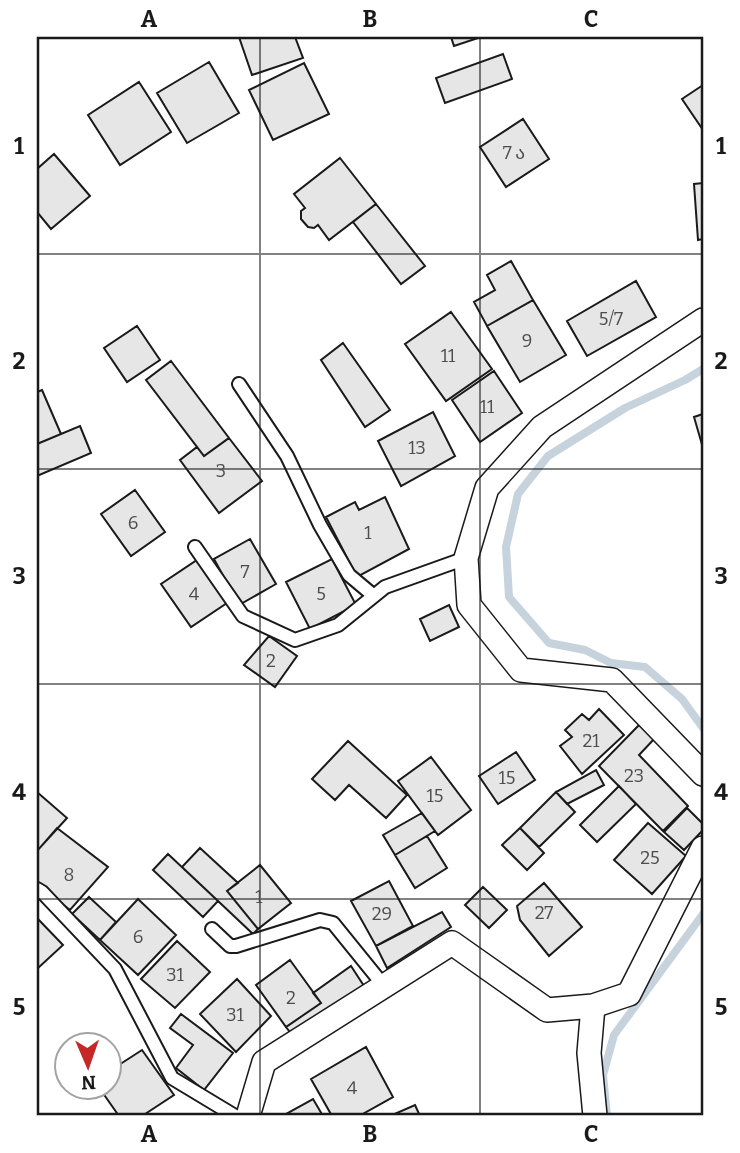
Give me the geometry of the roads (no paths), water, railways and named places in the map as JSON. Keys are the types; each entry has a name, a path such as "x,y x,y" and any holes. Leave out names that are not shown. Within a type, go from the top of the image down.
{"street":[{"path":"703,320 542,427 487,488 467,558 469,605 521,670 612,680 703,774"},
{"path":"248,1116 264,1062 452,943 547,1010 593,1006 629,994 703,848"},
{"path":"593,1006 589,1053 595,1116"}],"lane":[{"path":"239,384 288,456 320,525 349,575 374,596"},
{"path":"195,547 243,616 295,640 338,625 385,587 467,558"},
{"path":"37,889 115,970 172,1078 235,1116"},
{"path":"212,929 230,946 236,946 320,920 333,923 384,986"}],"waterway":[{"path":"703,369 625,408 548,456 518,494 506,547 509,597 549,643 585,650 611,663 645,667 682,699 703,728"},
{"path":"607,1116 603,1075 614,1035 703,914"}]}
